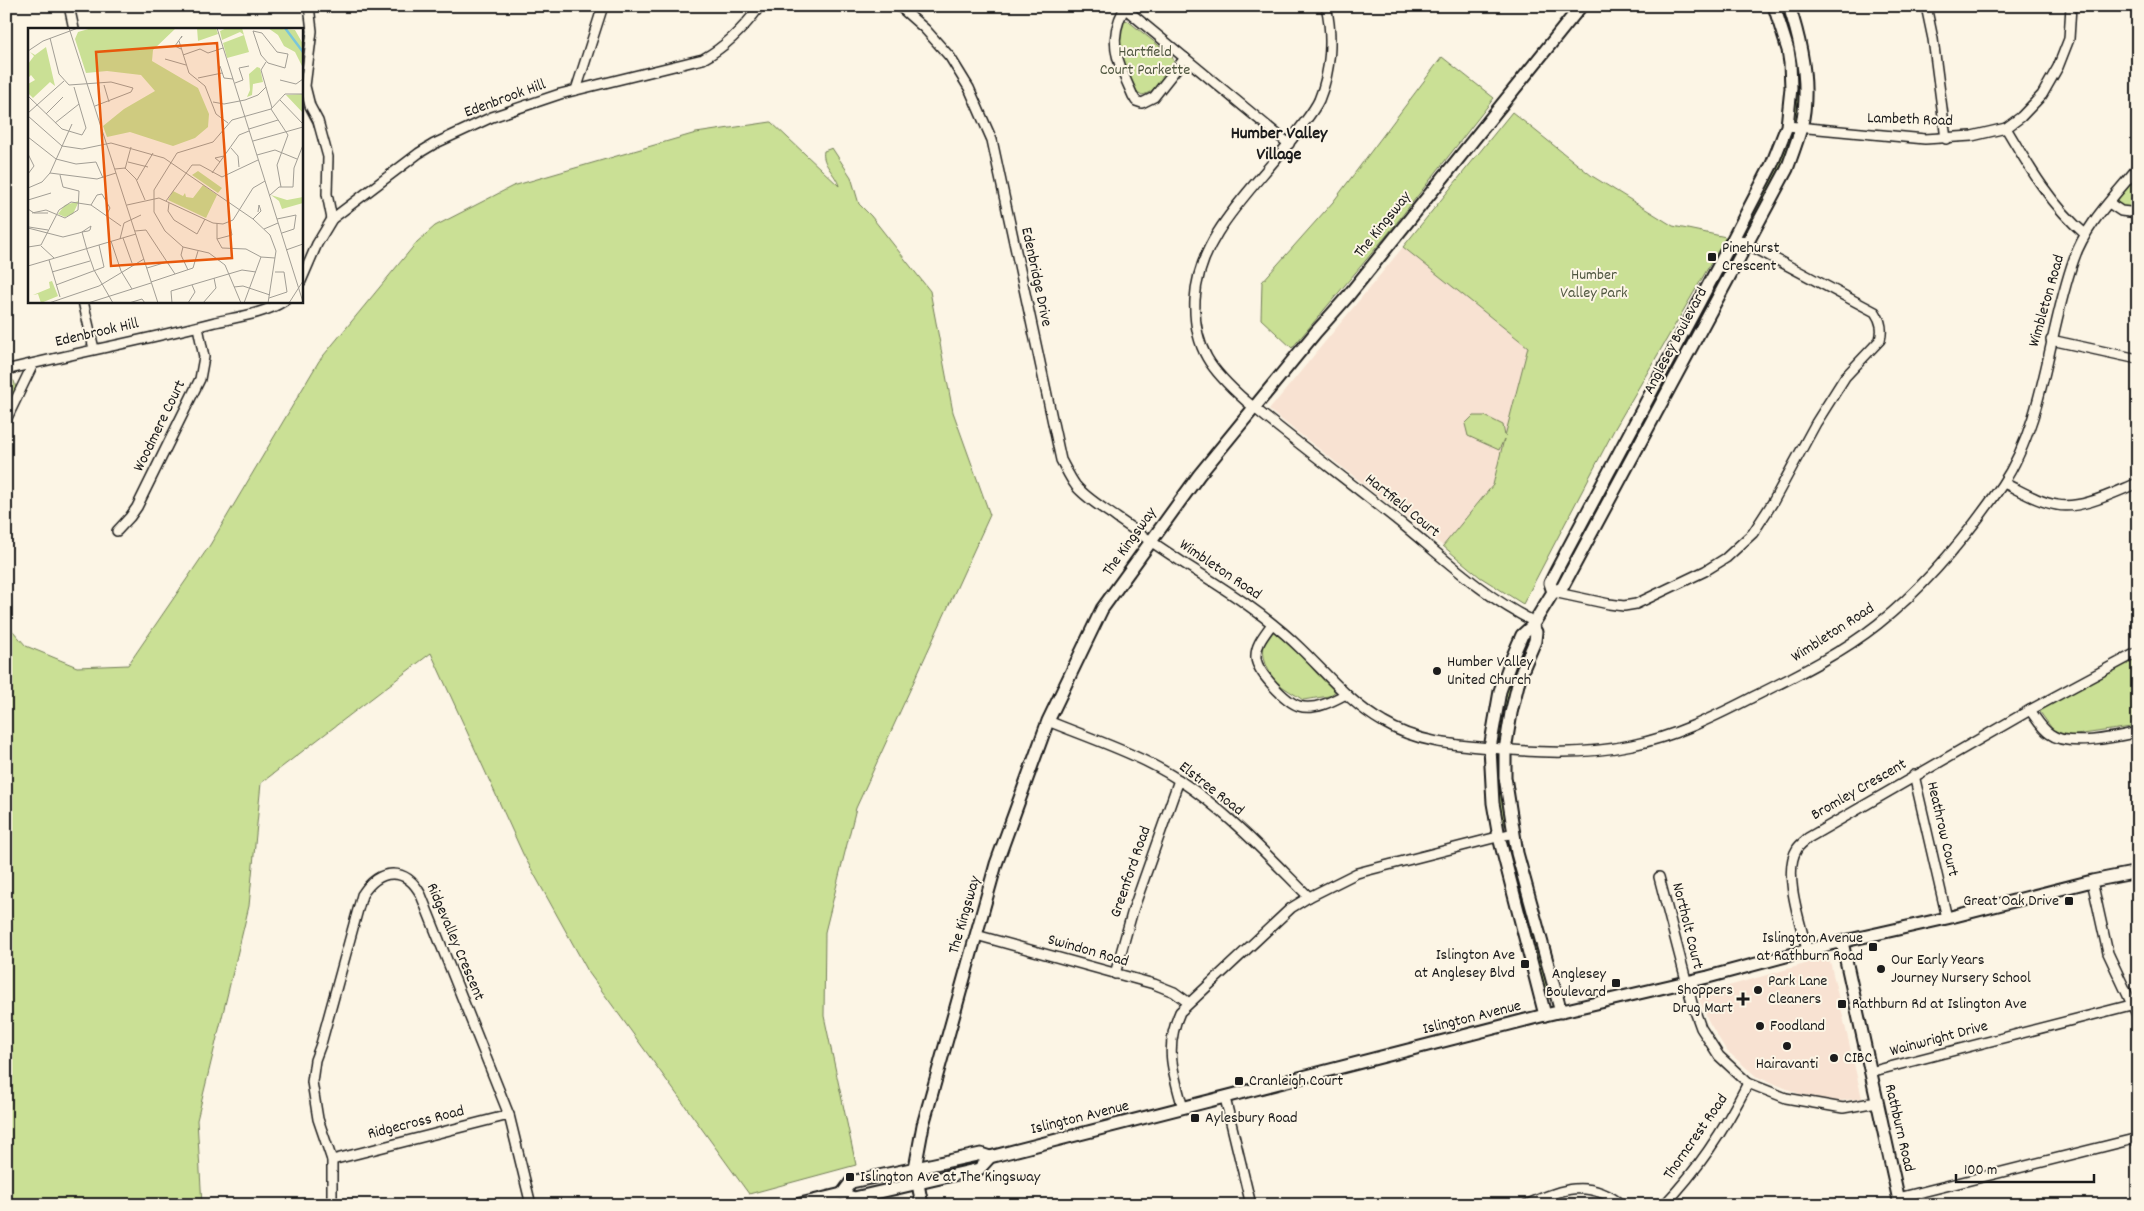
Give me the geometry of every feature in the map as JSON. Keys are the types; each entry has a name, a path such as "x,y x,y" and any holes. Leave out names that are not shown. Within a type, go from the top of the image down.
{"street":[{"path":"68,6 74,28"},
{"path":"310,6 312,31 305,86 305,107 318,121 328,157 327,194 332,219"},
{"path":"576,90 602,6"},
{"name":"Edenbrook Hill","path":"302,279 317,244 332,219 419,153 434,144 492,117 576,90 703,59 716,52 737,35 760,6"},
{"name":"Edenbridge Drive","path":"899,6 925,29 950,57 969,88 992,140 1054,427 1062,460 1069,476 1091,500 1151,542"},
{"name":"Hartfield Court","path":"1326,6 1330,44 1325,81 1319,100 1289,144 1220,229 1203,260 1195,290 1194,312 1197,333 1203,351 1222,380 1255,408 1474,584 1534,624"},
{"name":"The Kingsway","path":"922,1205 915,1168 928,1106 996,864 1048,721 1102,609 1200,475 1316,332 1348,296 1581,6"},
{"name":"Anglesey Boulevard","path":"1545,1015 1499,837 1493,803 1490,748 1493,721 1500,691 1522,635 1534,624 1553,592 1562,588 1787,169 1801,127 1804,100 1804,68 1797,29 1789,6"},
{"path":"1926,6 1933,39 1946,139"},
{"name":"Lambeth Road","path":"1787,126 1925,139 1946,139 2006,128 2021,117 2042,95 2058,67 2069,39 2070,6"},
{"name":"Anglesey Boulevard","path":"1553,592 1550,583 1554,573 1734,237 1772,164 1787,126 1791,88 1790,63 1775,7"},
{"path":"1185,58 1154,97 1142,103 1136,101 1129,88 1115,50 1115,30 1123,8 1185,58 1289,144"},
{"path":"2006,128 2037,181 2070,222 2085,234"},
{"name":"Wimbleton Road","path":"1151,542 1272,624 1297,644 1346,694 1382,722 1412,736 1431,742 1560,754 1590,752 1637,744 1704,722 1833,655 1877,624 1918,588 1955,547 2004,483 2031,426 2051,340 2074,258 2085,234 2138,168"},
{"path":"2109,203 2121,211 2138,213"},
{"path":"1553,592 1609,604 1624,606 1636,604 1705,571 1726,558 1753,533 1773,502 1816,423 1845,377 1880,340 1882,332 1880,320 1871,309 1734,237"},
{"path":"83,302 94,349"},
{"name":"Edenbrook Hill","path":"6,370 198,327 270,308 282,302"},
{"name":"Woodmere Court","path":"117,531 137,507 200,379 204,357 198,327"},
{"path":"2051,340 2138,359"},
{"path":"6,420 33,364"},
{"path":"2004,483 2041,501 2058,506 2078,505 2138,483"},
{"path":"1272,624 1260,643 1256,658 1259,668 1286,698 1298,706 1307,707 1333,701 1346,694"},
{"name":"Anglesey Boulevard","path":"1534,624 1536,632 1535,641 1520,676 1514,696 1505,750 1505,777 1517,853 1560,1012"},
{"name":"Bromley Crescent","path":"1807,950 1790,876 1792,862 1797,850 1808,838 1825,826 2030,710 2138,652"},
{"path":"2030,710 2050,735 2064,741 2138,732"},
{"name":"Elstree Road","path":"1048,721 1142,759 1197,792 1254,843 1309,897"},
{"name":"Heathrow Court","path":"1914,776 1947,918"},
{"name":"Greenford Road","path":"1115,974 1133,910 1179,780"},
{"path":"1183,1108 1173,1074 1170,1048 1174,1027 1180,1012 1291,908 1356,873 1513,833"},
{"name":"Islington Avenue","path":"842,1194 851,1182 981,1154 990,1157 1545,1015 1686,983 1807,950 1947,918 2092,881 2138,872"},
{"name":"Ridgevalley Crescent","path":"332,1205 332,1160 318,1119 312,1082 315,1060 362,895 370,884 382,875 395,874 404,876 415,884 509,1115 531,1205"},
{"name":"Northolt Court","path":"1659,877 1667,901 1686,983"},
{"path":"2092,881 2108,952 2138,1017"},
{"name":"Swindon Road","path":"976,935 1174,992 1190,1003"},
{"name":"Rathburn Road","path":"1842,942 1899,1202"},
{"name":"Thorncrest Road","path":"1686,983 1706,1037 1719,1056 1748,1083 1786,1098 1829,1107 1851,1108 1877,1102"},
{"name":"Wainwright Drive","path":"1870,1072 2131,1005"},
{"name":"Thorncrest Road","path":"1664,1205 1692,1173 1734,1112 1748,1083"},
{"path":"1225,1098 1251,1205"},
{"name":"Ridgecross Road","path":"332,1160 509,1115"},
{"path":"1899,1202 2138,1138"},
{"name":"Islington Avenue","path":"796,1205 842,1194 854,1198 979,1169 990,1157"},
{"path":"1526,1205 1554,1192 1582,1188 1604,1195 1622,1205"}],"shaded area":[{"path":"1403,247 1528,347 1493,485 1443,546 1269,410"},
{"path":"1829,957 1862,1098 1838,1101 1800,1094 1757,1077 1726,1050 1709,1022 1697,995"}],"green space":[{"path":"1784,12 1790,27 1798,65 1800,89 1798,117 1795,119 1792,118 1782,13"},
{"name":"Hartfield Court Parkette","path":"1124,20 1128,21 1172,56 1174,63 1152,91 1142,95 1130,82 1122,60 1120,37"},
{"path":"1442,57 1494,98 1387,235 1292,348 1261,319 1262,282 1333,202"},
{"name":"Humber Valley Park","path":"1512,112 1592,176 1673,226 1726,237 1614,430 1523,604 1480,577 1443,546 1493,485 1504,439 1499,450 1468,436 1465,424 1473,416 1485,416 1503,425 1505,436 1528,347 1403,247"},
{"path":"771,122 839,186 824,156 824,151 832,148 851,177 859,204 871,216 930,291 953,412 990,515 856,808 825,932 824,1016 856,1165 749,1194 589,973 523,854 431,653 261,783 249,906 197,1120 202,1205 6,1205 6,623 26,646 77,667 128,665 210,545 319,361 417,242 435,226 513,186 696,133"},
{"path":"1793,134 1784,165 1748,233 1742,232 1789,135"},
{"path":"2138,173 2138,210 2130,210 2113,204"},
{"path":"1738,246 1739,248 1561,582 1555,586 1553,580 1735,247"},
{"path":"7,378 14,381 16,388 6,409"},
{"path":"1274,631 1336,691 1329,696 1303,700 1277,682 1272,677 1264,656 1265,642"},
{"path":"1524,637 1531,641 1503,732 1498,743 1496,743 1497,717"},
{"path":"2134,661 2138,665 2138,726 2069,736 2053,730 2040,712 2042,709"},
{"path":"1497,757 1500,757 1506,817 1503,830 1501,829 1494,766"},
{"path":"1508,842 1512,843 1550,998 1545,999 1506,844"}],"place":[{"name":"Pinehurst Crescent","path":"1712,257"},
{"name":"Humber Valley United Church","path":"1437,671"},
{"name":"Great Oak Drive","path":"2069,901"},
{"name":"Islington Avenue at Rathburn Road","path":"1873,947"},
{"name":"Islington Ave at Anglesey Blvd","path":"1525,964"},
{"name":"Our Early Years Journey Nursery School","path":"1881,969"},
{"name":"Anglesey Boulevard","path":"1616,983"},
{"name":"Park Lane Cleaners","path":"1758,990"},
{"name":"Shoppers Drug Mart","path":"1743,999"},
{"name":"Rathburn Rd at Islington Ave","path":"1842,1004"},
{"name":"Foodland","path":"1760,1026"},
{"name":"Hairavanti","path":"1787,1046"},
{"name":"CIBC","path":"1834,1058"},
{"name":"Cranleigh Court","path":"1239,1081"},
{"name":"Aylesbury Road","path":"1195,1118"},
{"name":"Islington Ave at The Kingsway","path":"850,1177"}],"district":[{"name":"Humber Valley Village","path":"1279,144"}]}
